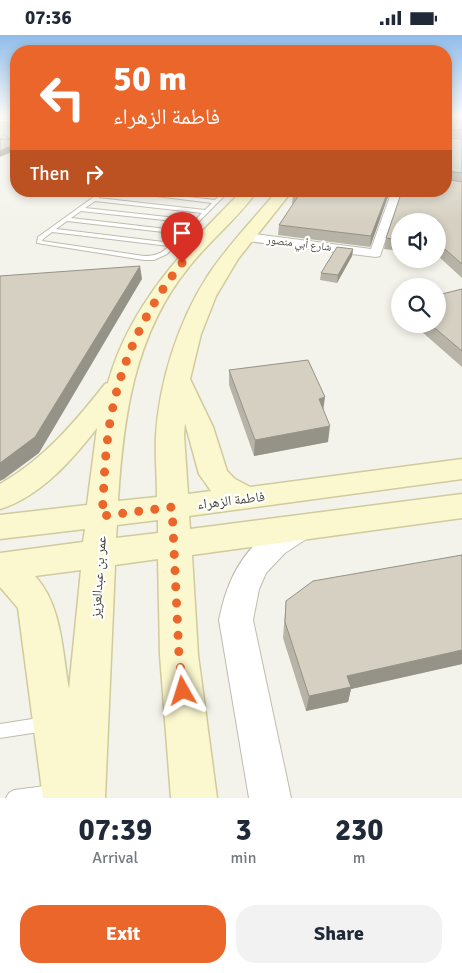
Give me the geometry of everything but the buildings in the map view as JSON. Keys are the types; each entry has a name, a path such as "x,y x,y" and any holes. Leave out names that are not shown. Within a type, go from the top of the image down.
{"main road":[{"name":"عمر بن عبدالعزيز","path":"71,796 99,555 107,444 119,382 137,334 158,295 230,197"},
{"path":"194,798 179,655 172,507 170,435 178,378 190,332 206,295 225,265 280,197"},
{"path":"178,378 202,434 209,468 213,475 227,488 248,498"},
{"path":"0,498 28,481 61,454 119,382"},
{"name":"فاطمة الزهراء","path":"0,527 248,498 462,469"},
{"path":"0,568 462,506"},
{"path":"0,568 22,584 36,606 55,723 71,796"}],"street":[{"name":"شارع أبي منصور","path":"247,237 376,253 395,197"},
{"path":"270,798 236,620 238,598 245,578 256,561 277,541 303,527"}],"lane":[{"path":"97,197 39,240 39,242 149,258 162,255 216,202 225,197"},
{"path":"171,197 216,202"},
{"path":"94,199 206,212"},
{"path":"81,209 196,222"},
{"path":"67,219 185,233"},
{"path":"52,230 173,245"},
{"path":"0,731 55,723"},
{"path":"14,798 71,796"}],"route":[{"path":"182,263 147,313 119,382 107,444 102,516 172,507 179,655 183,691"}]}
